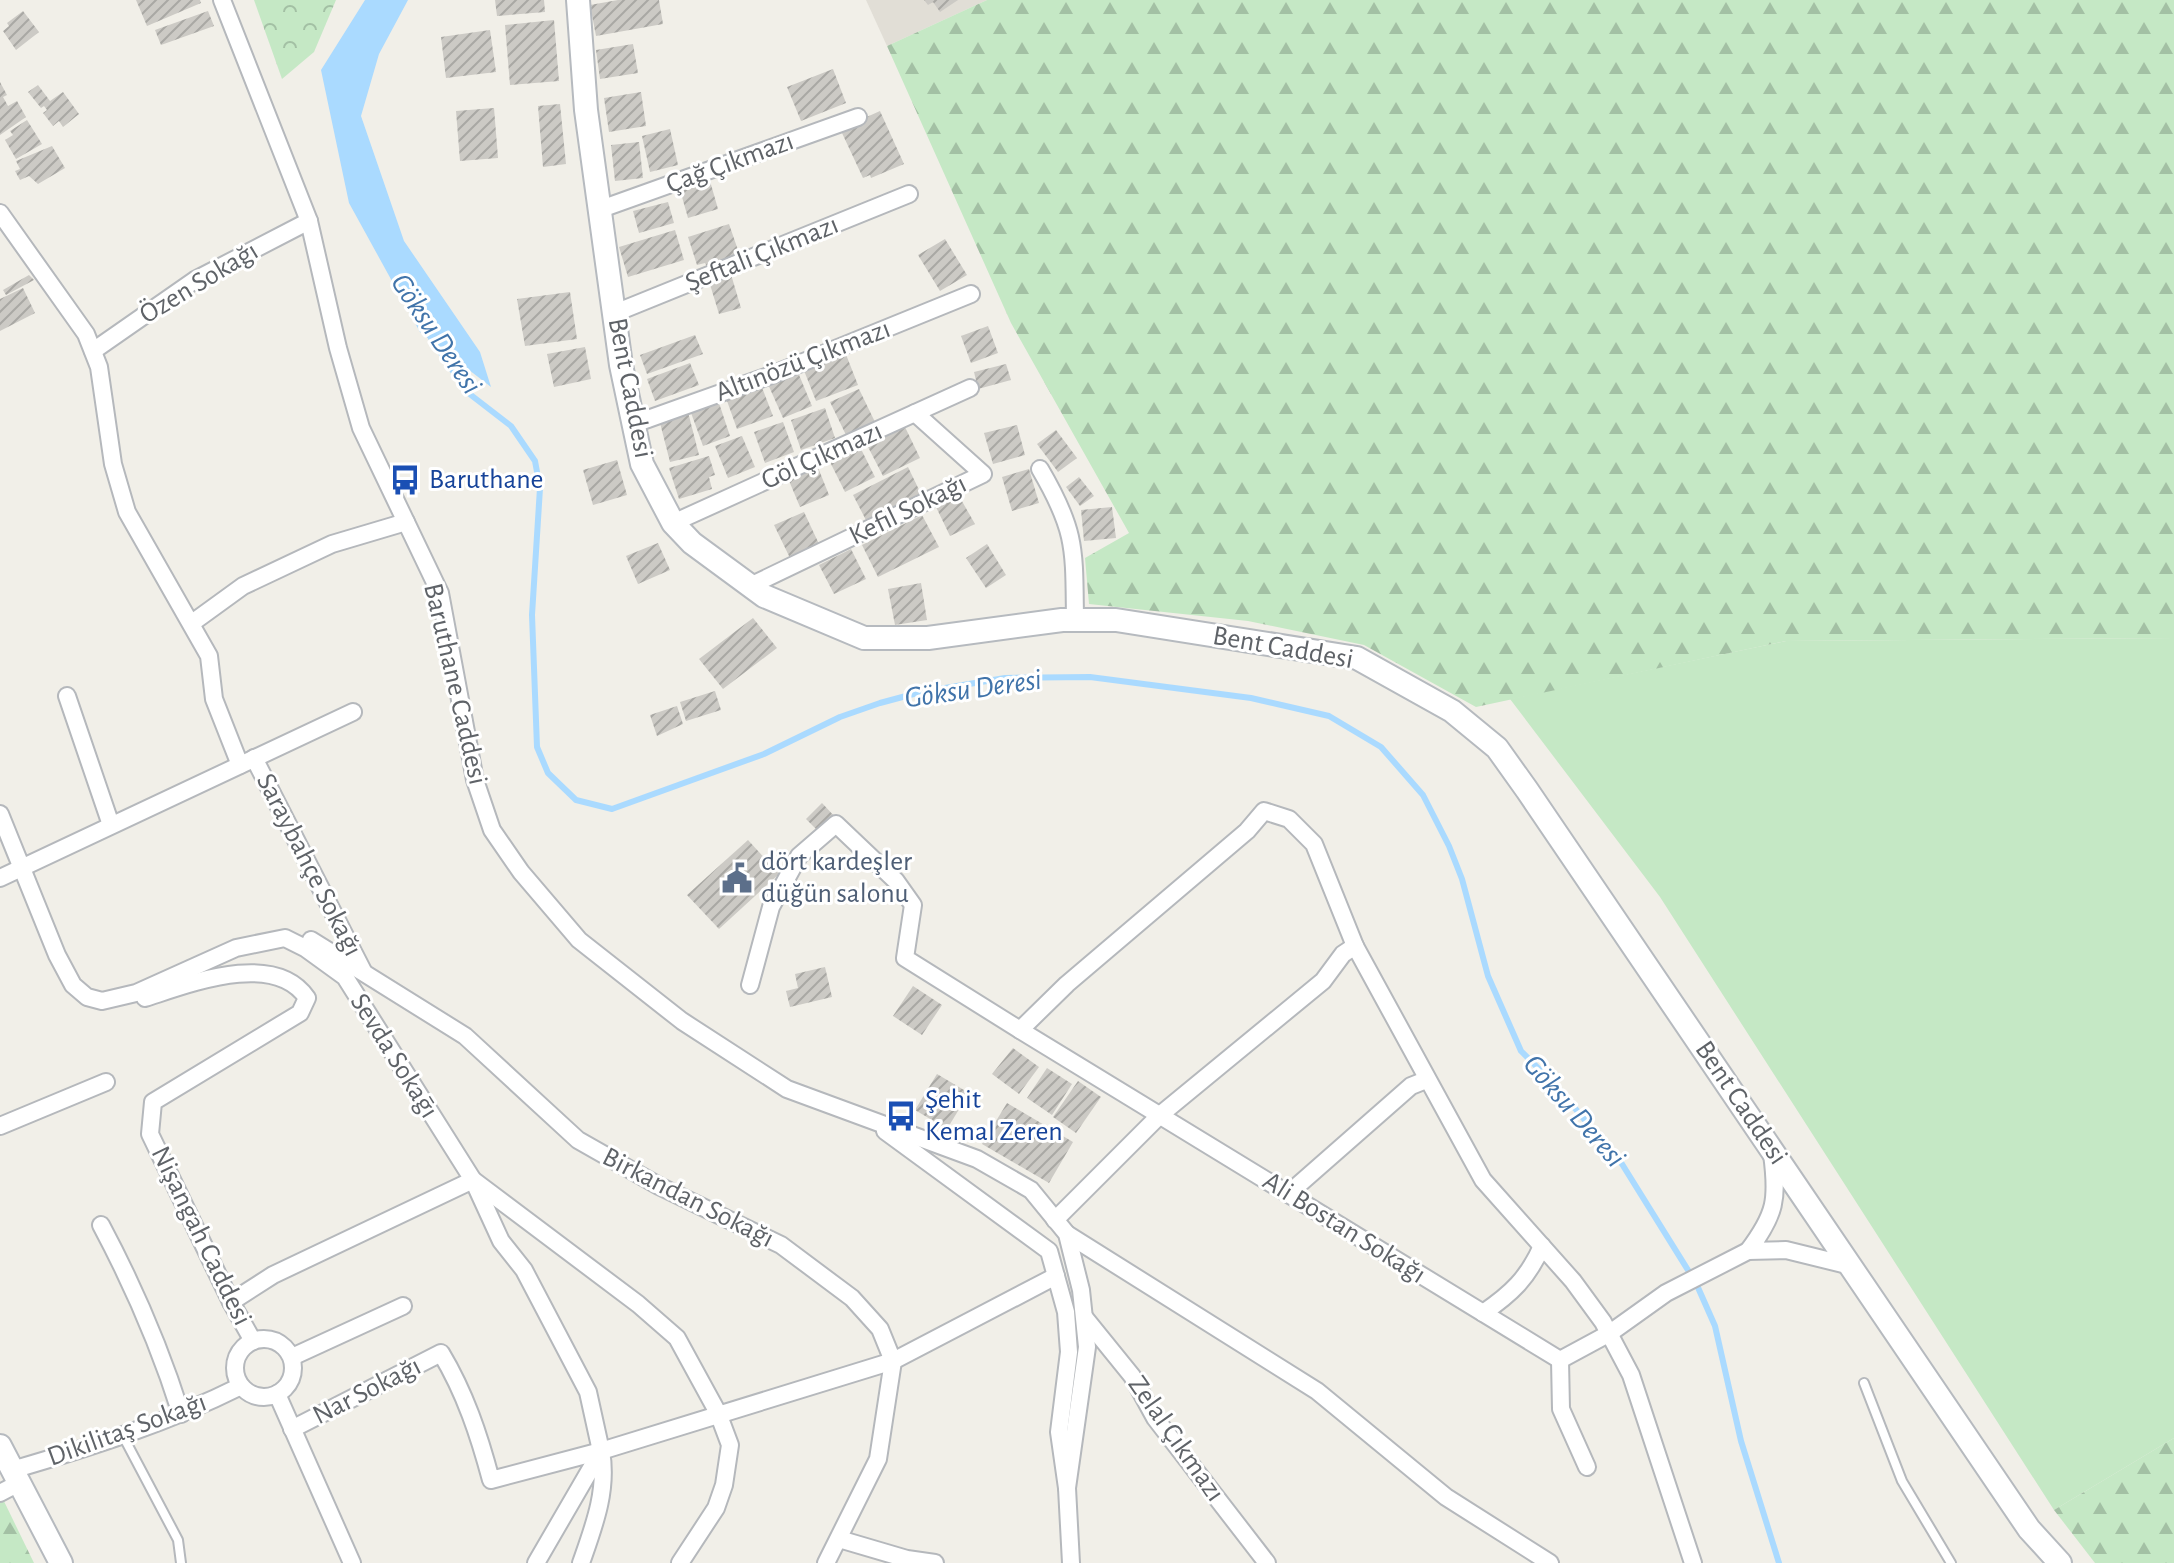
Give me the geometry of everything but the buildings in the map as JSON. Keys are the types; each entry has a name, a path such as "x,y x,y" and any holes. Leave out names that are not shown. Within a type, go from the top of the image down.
{"street":[{"name":"Baruthane Caddesi","path":"222,0 309,221 361,428 440,593 475,780 492,830 521,872 579,940 682,1021 787,1089 863,1117"},
{"name":"Bent Caddesi","path":"578,0 586,110 621,365 642,464 673,523 692,543 764,596 864,638 928,638 1075,620 1116,620 1357,658 1452,711 1497,748 1512,769 2029,1529 2060,1563"},
{"name":"Çağ Çıkmazı","path":"601,209 858,117"},
{"name":"Şeftali Çıkmazı","path":"615,313 909,194"},
{"name":"Saraybahçe Sokağı","path":"0,213 86,334 106,400 113,464 127,512 209,656 214,699 363,973"},
{"name":"Özen Sokağı","path":"93,351 195,280 309,221"},
{"name":"Altınözü Çıkmazı","path":"634,424 774,374 971,294"},
{"name":"Göl Çıkmazı","path":"673,523 970,388"},
{"name":"Kefil Sokağı","path":"750,586 983,474 915,413"},
{"path":"1040,469 1064,511 1074,541 1075,620"},
{"path":"192,623 243,586 319,550 406,522"},
{"path":"67,696 111,825"},
{"path":"0,878 353,712"},
{"path":"1020,1030 1067,984 1247,831 1264,811 1289,819 1314,844 1355,946 1483,1180 1573,1281 1610,1333 1631,1375 1693,1563"},
{"path":"0,814 73,985 87,997 105,1001 136,993 167,976 236,948 285,938"},
{"name":"Ali Bostan Sokağı","path":"750,985 771,907 799,856 836,824 896,881 913,905 905,958 1560,1360"},
{"name":"Birkandan Sokağı","path":"285,938 309,939 465,1036 578,1140 659,1186 781,1245 852,1298 880,1329 893,1361"},
{"name":"Sevda Sokaḡı","path":"285,938 305,948 345,977 473,1180 501,1241 524,1270 588,1392 605,1472 596,1519 581,1563"},
{"path":"1055,1220 1160,1115 1323,981 1343,954 1355,946"},
{"name":"Nişangah Caddesi","path":"105,1001 134,1001 196,981 257,974 280,976 300,988 307,998 300,1013 153,1102 150,1134 253,1341"},
{"path":"1288,1194 1411,1086 1426,1080"},
{"path":"0,1126 106,1082"},
{"path":"863,1117 977,1159 1031,1190 1067,1234 1317,1391 1446,1497 1550,1563"},
{"path":"863,1117 1049,1251 1066,1312 1069,1352 1059,1432 1067,1488 1071,1563"},
{"path":"1587,1467 1561,1409 1560,1360 1610,1333 1666,1293 1748,1251 1768,1225 1775,1205 1771,1148"},
{"path":"231,1302 273,1275 473,1180 638,1304 677,1338 718,1413 730,1445 724,1485 716,1508 680,1563"},
{"path":"101,1225 136,1290 163,1355 181,1414"},
{"path":"1067,1234 1087,1347 1067,1488"},
{"path":"1483,1313 1515,1291 1534,1265 1542,1246"},
{"path":"1748,1251 1786,1250 1851,1266"},
{"path":"536,1563 601,1451 893,1361 1056,1276"},
{"path":"292,1357 403,1306"},
{"name":"Zelal Çıkmazı","path":"1084,1317 1132,1376 1155,1418 1267,1563"},
{"path":"253,1341 276,1341 292,1357 291,1382 277,1394 261,1398 241,1386 235,1365 239,1352 253,1341"},
{"name":"Nar Sokağı","path":"292,1429 441,1353 456,1377 481,1441 491,1480 601,1451"},
{"path":"826,1563 878,1459 889,1403 893,1361"},
{"name":"Dikilitaş Sokağı","path":"10,1482 181,1414 241,1386"},
{"path":"277,1394 352,1563"},
{"path":"0,1446 10,1482 61,1563"},
{"path":"839,1539 907,1559 935,1563"}],"lane":[{"path":"1864,1383 1902,1481 1951,1563"},
{"path":"123,1436 178,1540 181,1563"}],"shaded area":[{"path":"866,0 987,0 887,46"}],"green space":[{"path":"254,0 336,0 314,52 282,79"},
{"path":"987,0 2174,0 2174,638 1786,641 1476,707 1364,645 1248,621 1089,604 1085,558 1129,533 1011,323 887,46"},
{"path":"2174,638 2174,1438 2054,1510 1660,897 1510,699 1786,641"},
{"path":"2174,1438 2174,1563 2095,1563 2054,1510"},
{"path":"0,1493 34,1563 0,1563"}],"water":[{"path":"365,0 408,0 379,54 361,116 404,241 480,352 491,387 420,332 349,203 321,70"}],"waterway":[{"name":"Göksu Deresi","path":"431,338 467,392 511,426 535,461 540,488 532,615 537,747 548,773 576,800 612,809 764,754 840,717 880,703 921,692 1005,678 1090,677 1251,698 1329,716 1381,747 1423,795 1449,846 1462,879 1488,976 1521,1051 1557,1087 1622,1164 1696,1283 1715,1326 1741,1441 1779,1563"}],"place":[{"name":"Baruthane","path":"405,480"},
{"name":"dört kardeşler düğün salonu","path":"737,878"},
{"name":"Şehit Kemal Zeren","path":"901,1116"}]}
